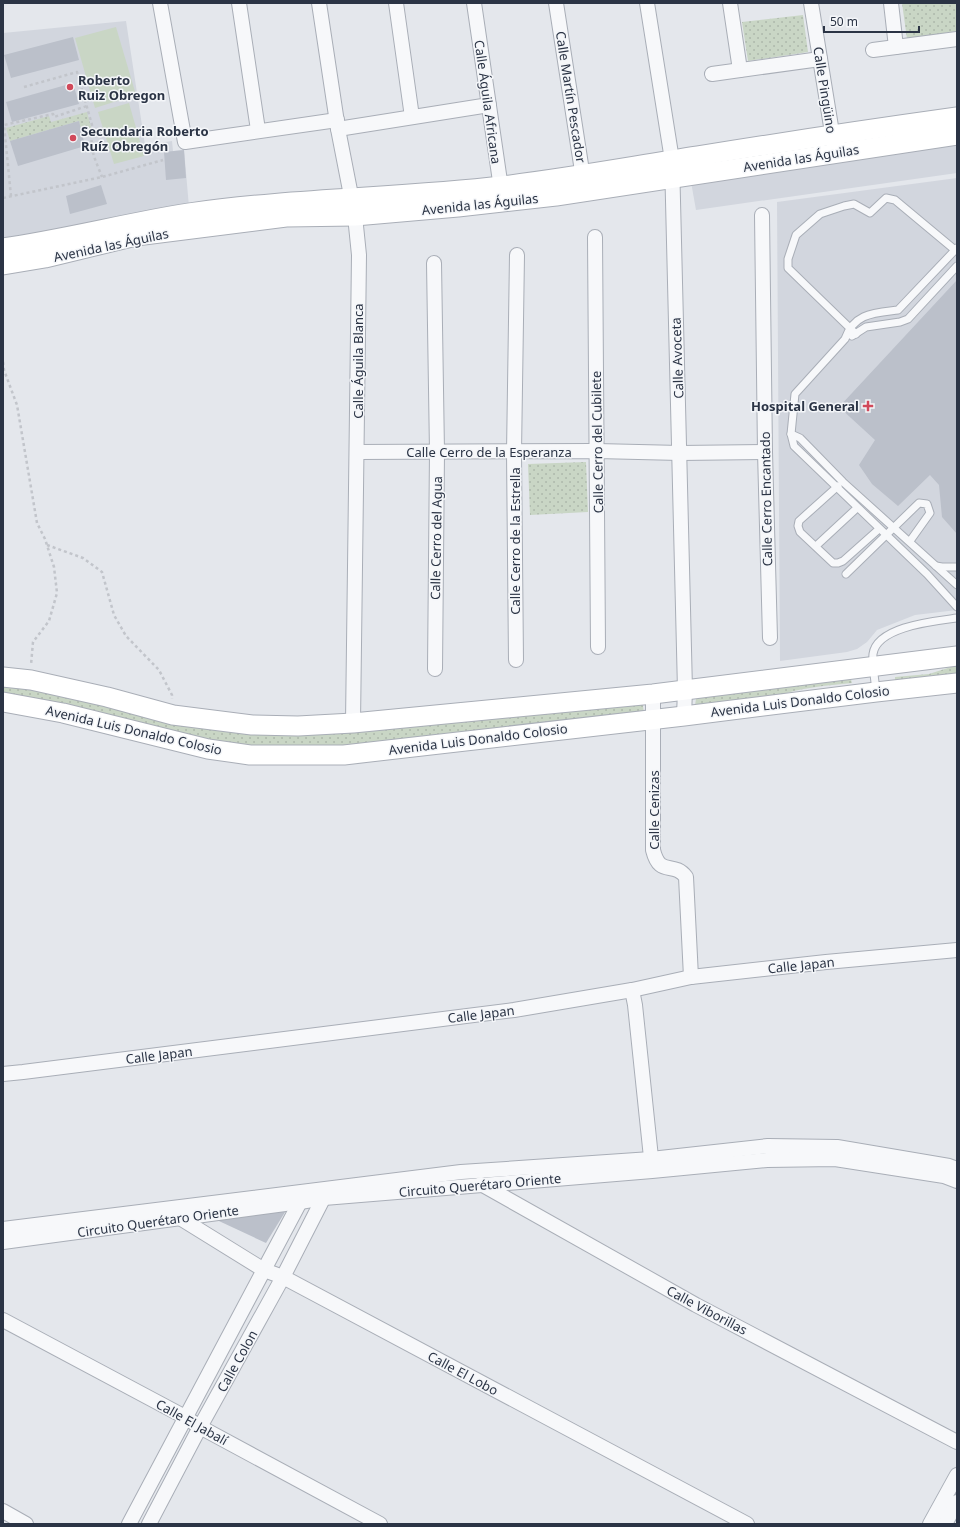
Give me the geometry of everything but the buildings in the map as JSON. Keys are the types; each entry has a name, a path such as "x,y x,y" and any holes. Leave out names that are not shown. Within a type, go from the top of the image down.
{"street":[{"path":"160,3 185,142 258,130 412,117 489,105"},
{"path":"239,3 258,130"},
{"name":"Calle Águila Blanca","path":"319,3 337,124 353,207 359,255 354,723"},
{"path":"396,3 412,117"},
{"name":"Calle Águila Africana","path":"474,3 502,194"},
{"name":"Calle Martín Pescador","path":"556,3 584,183"},
{"name":"Calle Avoceta","path":"647,3 672,169 680,453 685,690 684,716"},
{"path":"730,3 740,70"},
{"name":"Calle Pingüino","path":"811,3 836,153"},
{"path":"891,3 896,47"},
{"path":"873,50 957,39"},
{"path":"712,74 820,59"},
{"name":"Avenida las Águilas","path":"3,265 46,258 102,237 189,213 283,202 353,207 502,194 672,169 832,134 957,117"},
{"name":"Avenida las Águilas","path":"672,169 836,153 957,135"},
{"name":"Calle Cerro Encantado","path":"762,215 765,452 770,638"},
{"name":"Avenida las Águilas","path":"3,248 102,237"},
{"name":"Calle Cerro del Cubilete","path":"595,237 598,647"},
{"name":"Calle Cerro de la Estrella","path":"516,660 514,452 517,255"},
{"name":"Calle Cerro del Agua","path":"434,263 437,452 435,669"},
{"name":"Calle Cerro de la Esperanza","path":"358,452 765,452"},
{"name":"Avenida Luis Donaldo Colosio","path":"3,677 31,680 107,697 173,715 252,725 298,726 354,723 653,694 957,656"},
{"name":"Avenida Luis Donaldo Colosio","path":"3,702 63,713 208,749 250,755 344,755 957,683"},
{"name":"Calle Cenizas","path":"653,694 653,850 656,860 660,866 681,871 686,877 691,977"},
{"name":"Calle Japan","path":"3,1074 514,1010 632,990 691,977 826,962 957,950"},
{"path":"632,990 635,1005 652,1165"},
{"name":"Circuito Querétaro Oriente","path":"326,1193 482,1185 652,1165 768,1146 949,1166 957,1169"},
{"name":"Circuito Querétaro Oriente","path":"836,1153 944,1176 957,1182"},
{"name":"Circuito Querétaro Oriente","path":"3,1229 302,1196 460,1172 652,1165"},
{"name":"Calle Viborillas","path":"460,1172 696,1305 957,1442"},
{"name":"Calle Colon","path":"149,1524 200,1427 283,1278 326,1193"},
{"name":"Circuito Querétaro Oriente","path":"3,1242 180,1218 302,1196"},
{"name":"Calle Colon","path":"129,1524 302,1196"},
{"name":"Calle El Lobo","path":"180,1218 264,1270 283,1278 747,1524"},
{"name":"Calle El Jabalí","path":"3,1320 185,1417 200,1427 380,1524"},
{"path":"930,1524 957,1475"},
{"path":"945,1524 957,1502"},
{"path":"3,1512 26,1524"}],"lane":[{"path":"845,339 849,328 864,316 877,312 898,310 956,249 895,200 890,198 886,198 870,213 854,204 820,214 796,235 788,259 788,268 849,328 856,334"},
{"path":"957,266 908,319 900,322 866,327 845,339 794,394 791,434 794,446 927,574 957,607"},
{"path":"791,434 800,438 843,482 892,528 910,541 957,585"},
{"path":"843,482 799,521 798,526 800,532 833,563 838,563 843,562 879,529"},
{"path":"846,574 918,503 927,504 930,513 910,541"},
{"path":"816,546 857,508"},
{"path":"936,566 957,566"},
{"path":"876,692 873,653 879,642 898,629 932,621 957,618"}],"path":[{"path":"24,87 77,72 94,132 91,139 93,151 102,177"},
{"path":"12,196 4,125 53,114 54,117 87,106"},
{"path":"3,198 102,177 163,160"},
{"path":"3,362 4,370 16,405 37,523 47,545 54,567 56,593 49,621 32,642 31,680"},
{"path":"47,545 83,558 102,572 114,615 126,636 159,670 172,695 173,715"}],"shaded area":[{"name":"Roberto Ruiz Obregon","path":"126,21 145,145 172,141 173,151 184,150 189,207 3,241 3,33"},
{"path":"957,145 957,173 696,210 691,182"},
{"name":"Hospital General","path":"957,178 957,610 915,615 877,630 867,642 857,649 847,652 780,661 777,202"}],"green space":[{"path":"902,3 957,3 957,31 907,39"},
{"path":"803,15 808,52 748,61 742,22"},
{"path":"116,27 136,95 95,108 75,38"},
{"path":"129,103 144,156 114,164 98,112"},
{"path":"87,112 92,131 82,133 79,121 10,141 6,128 49,116 51,122"},
{"path":"586,462 588,512 530,515 528,464"},
{"path":"957,665 957,675 895,683 895,677 929,674"},
{"path":"850,676 852,683 803,689 775,697 695,705 697,693"},
{"path":"3,684 20,685 228,730 642,700 644,713 362,745 302,749 258,746 214,740 3,694"}],"place":[{"name":"Roberto Ruiz Obregon","path":"70,87"},
{"name":"Secundaria Roberto Ruíz Obregón","path":"73,138"},
{"name":"Hospital General","path":"868,406"}]}
